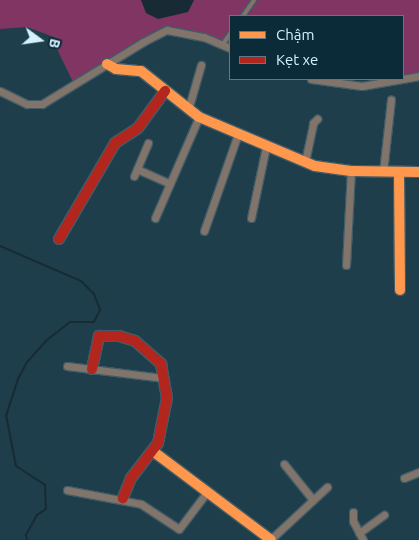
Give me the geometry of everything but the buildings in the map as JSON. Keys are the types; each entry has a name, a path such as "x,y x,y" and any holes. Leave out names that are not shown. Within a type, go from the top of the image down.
{"street":[{"path":"0,91 27,104 42,104 107,64 168,30 204,37 227,46"},
{"path":"107,64 116,68 141,71 199,117 305,162 351,171 419,172"},
{"path":"188,110 201,65"},
{"path":"404,79 419,76"},
{"path":"318,80 362,86 396,80"},
{"path":"59,239 115,143 138,128 165,91"},
{"path":"383,172 391,99"},
{"path":"155,218 199,117"},
{"path":"305,162 312,123 317,118"},
{"path":"204,231 238,134"},
{"path":"148,143 135,172 170,184"},
{"path":"251,218 266,147"},
{"path":"346,265 351,171"},
{"path":"399,173 400,290"},
{"path":"92,369 99,336 119,336 135,340 161,364 167,398 164,422 154,452 131,478 123,498"},
{"path":"67,366 164,378"},
{"path":"154,452 271,540 328,487"},
{"path":"284,464 313,500"},
{"path":"404,478 419,472"},
{"path":"67,490 123,498 141,504 179,529 207,492"},
{"path":"353,512 363,540"},
{"path":"359,533 384,515"}],"lane":[{"path":"243,15 254,0"}],"shaded area":[{"path":"0,0 419,0 419,74 404,77 404,15 229,15 229,45 206,34 167,28 73,82 54,43 59,39 27,27 0,29"}],"water":[{"path":"141,0 194,0 188,12 158,19 146,13"}],"waterway":[{"path":"0,246 81,281 94,294 100,310 94,322 70,322 46,341 27,362 18,379 6,415 16,466 45,485 46,509 37,515 26,535 27,540"}],"traffic: slow":[{"path":"107,64 116,69 141,71 199,117 315,166 351,171 419,172"},
{"path":"399,173 400,290"},
{"path":"154,452 271,540"}],"traffic: jam":[{"path":"59,239 115,143 138,128 165,91"},
{"path":"92,369 99,336 119,336 135,341 161,364 167,398 158,443 131,478 123,498"}]}
